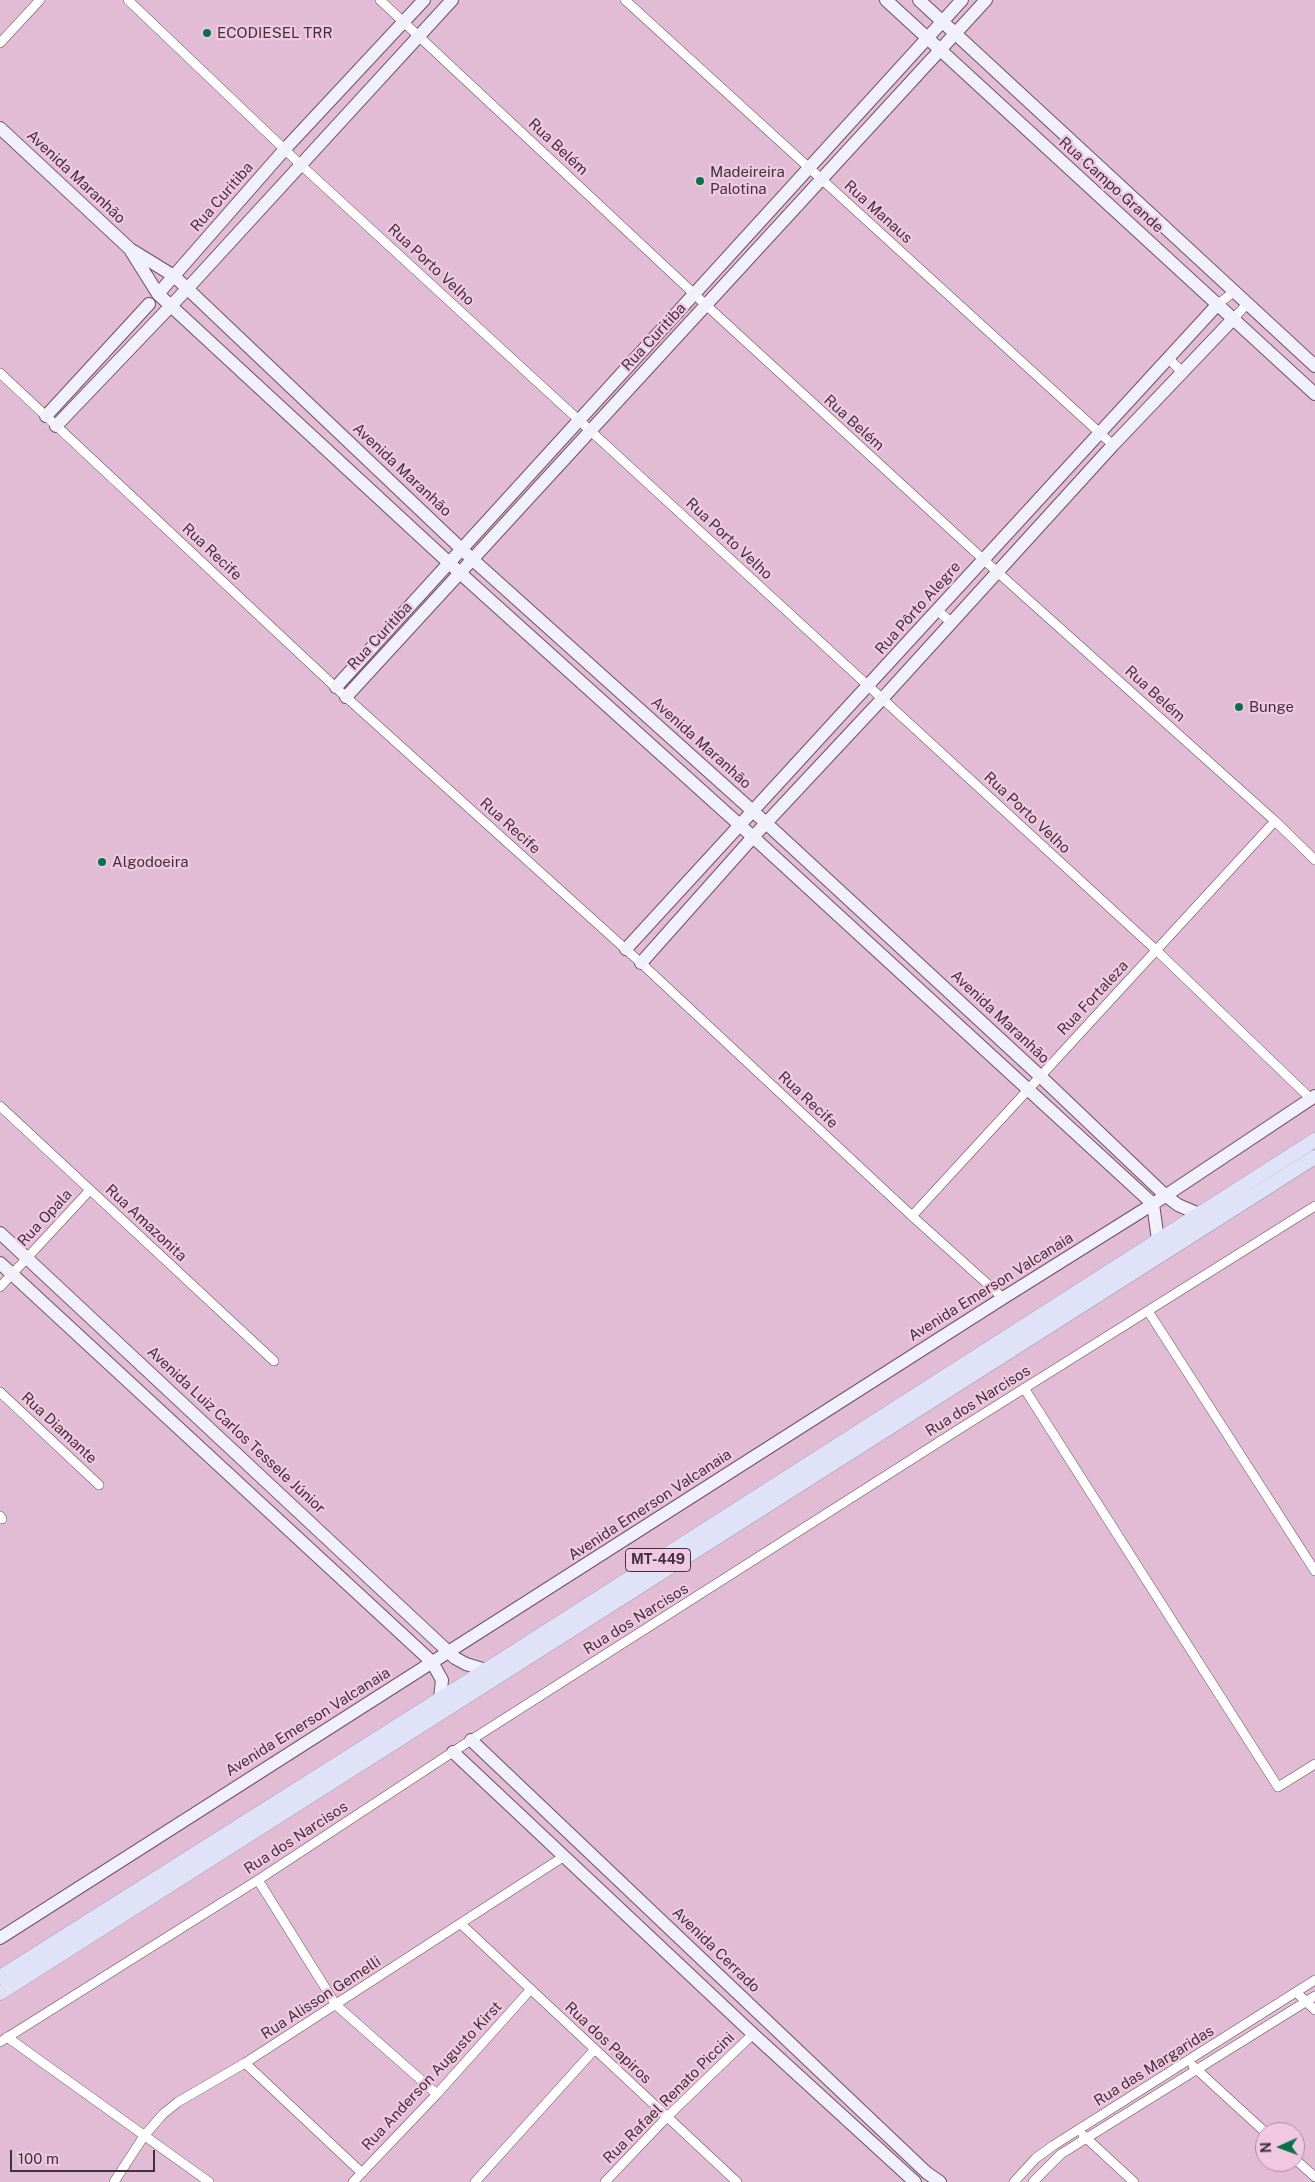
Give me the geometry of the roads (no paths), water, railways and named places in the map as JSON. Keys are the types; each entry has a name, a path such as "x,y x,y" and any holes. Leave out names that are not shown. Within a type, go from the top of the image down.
{"main road":[{"name":"MT-449","path":"0,1977 486,1670 1315,1140"},
{"name":"MT-449","path":"0,1993 1315,1157"}],"street":[{"path":"0,43 40,0"},
{"name":"Rua Porto Velho","path":"128,0 301,165 1156,950 1313,1097"},
{"name":"Rua Belém","path":"380,0 694,294 984,560 1275,821 1315,860"},
{"name":"Rua Curitiba","path":"46,416 158,294 285,149 424,0"},
{"path":"56,426 187,289 452,0"},
{"name":"Rua Manaus","path":"625,0 1113,444"},
{"name":"Rua Campo Grande","path":"886,0 1315,394"},
{"name":"Rua Campo Grande","path":"918,0 1315,366"},
{"name":"Rua Curitiba","path":"336,687 962,0"},
{"name":"Rua Curitiba","path":"346,697 986,0"},
{"path":"897,71 910,84"},
{"name":"Avenida Maranhão","path":"0,128 130,249 174,276 472,559 766,823 1040,1076 1166,1196 1178,1205 1199,1214"},
{"path":"130,249 158,294 170,306 449,563 754,837 1154,1204 1158,1240"},
{"name":"Rua Pôrto Alegre","path":"626,949 938,611 1138,389 1218,304 1235,291"},
{"path":"641,963 766,823 882,700 1113,444 1248,303"},
{"path":"1168,358 1182,372"},
{"name":"Rua Recife","path":"0,373 346,697 626,949 912,1216 1003,1298"},
{"path":"1138,389 1151,403"},
{"path":"1051,485 1065,498"},
{"path":"938,611 952,623"},
{"name":"Rua Fortaleza","path":"912,1216 1275,821"},
{"name":"Avenida Emerson Valcanaia","path":"0,1938 1003,1298 1154,1204 1313,1097"},
{"name":"Rua Amazonita","path":"0,1106 274,1361"},
{"name":"Rua Opala","path":"0,1287 90,1190"},
{"name":"Rua dos Narcisos","path":"4,2040 258,1880 471,1740 1024,1388 1315,1206"},
{"name":"Avenida Luiz Carlos Tessele Júnior","path":"0,1233 449,1652 466,1664 486,1670"},
{"path":"0,1263 432,1662 442,1680 440,1698"},
{"path":"1148,1311 1315,1571"},
{"path":"1024,1388 1278,1787 1315,1764"},
{"name":"Rua Diamante","path":"0,1392 99,1485"},
{"name":"Avenida Cerrado","path":"471,1740 927,2173 940,2182"},
{"path":"453,1752 753,2034 916,2182"},
{"name":"Rua Alisson Gemelli","path":"114,2182 144,2136 178,2102 245,2063 563,1857"},
{"path":"258,1880 336,2005 436,2094"},
{"name":"Rua dos Papiros","path":"461,1924 737,2182"},
{"name":"Rua das Margaridas","path":"1014,2182 1036,2158 1315,1980"},
{"name":"Rua Anderson Augusto Kirst","path":"353,2182 531,1989"},
{"path":"1296,1992 1315,2010"},
{"name":"Rua das Margaridas","path":"1033,2182 1061,2154 1315,1996"},
{"name":"Rua Rafael Renato Piccini","path":"605,2182 667,2117 753,2034"},
{"path":"4,2040 209,2182"},
{"path":"475,2182 595,2049"},
{"path":"1187,2061 1255,2123"},
{"path":"245,2063 362,2173"},
{"path":"1078,2130 1134,2182"},
{"path":"1305,2168 1315,2177"}],"place":[{"name":"ECODIESEL TRR","path":"207,33"},
{"name":"Madeireira Palotina","path":"700,181"},
{"name":"Bunge","path":"1239,707"},
{"name":"Algodoeira","path":"102,862"}]}
